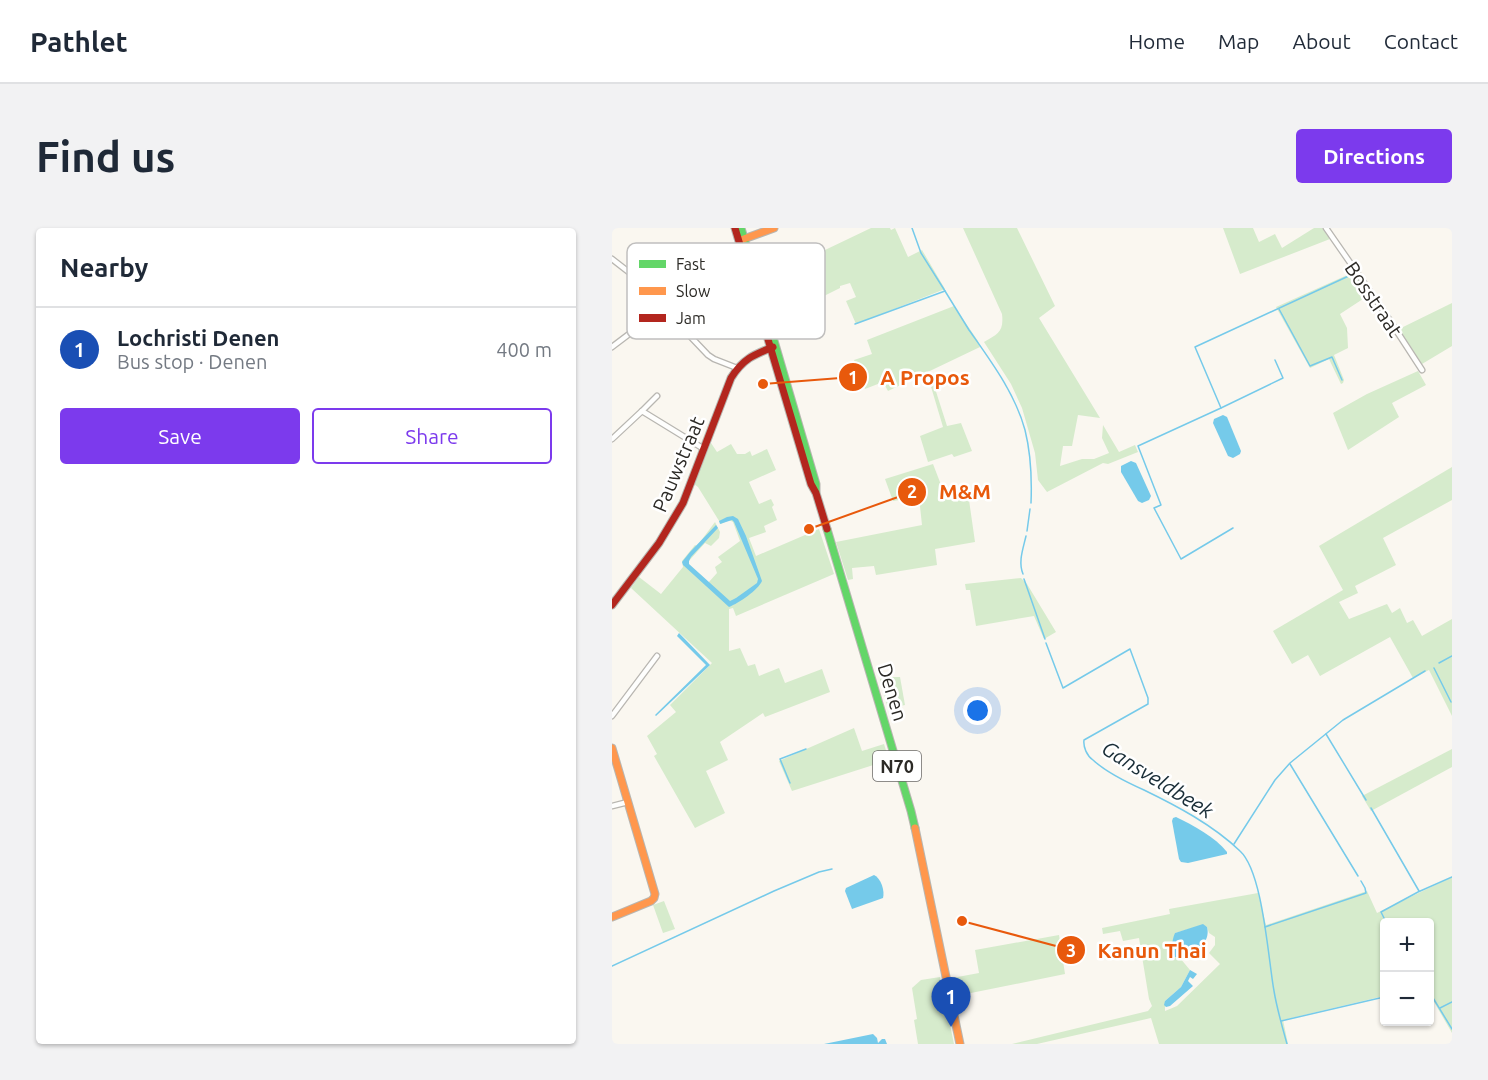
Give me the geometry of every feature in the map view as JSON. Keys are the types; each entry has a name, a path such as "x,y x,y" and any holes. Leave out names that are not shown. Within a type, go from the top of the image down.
{"main road":[{"name":"N70","path":"735,228 742,243"},
{"name":"N70","path":"741,228 741,240"},
{"path":"741,240 774,228"},
{"name":"N70","path":"771,339 773,347"},
{"path":"737,368 750,356 773,347"},
{"name":"Denen","path":"773,347 816,484 816,493 911,811 960,1044"},
{"name":"Pauwstraat","path":"612,605 659,543 675,517 737,368"},
{"path":"612,748 655,896 651,901 612,916"}],"street":[{"name":"Bosstraat","path":"1326,228 1422,370"},
{"path":"612,259 627,271"},
{"path":"612,347 627,336"},
{"path":"693,339 714,359 737,368"},
{"path":"612,439 657,396"},
{"path":"642,411 704,449"},
{"path":"612,716 657,656"},
{"path":"612,806 628,802"}],"green space":[{"path":"871,228 890,228 891,230 895,228 908,257 922,250 945,289 856,324 846,301 856,297 850,283 825,296 825,250"},
{"path":"963,228 1017,228 1055,306 1039,318 1100,418 1078,415 1072,446 1063,446 1060,466 1082,459 1094,459 1109,453 1102,438 1103,425 1119,452 1135,445 1138,452 1108,464 1103,463 1047,492 1038,480 1035,453 1022,408 1011,384 984,342 1001,329 1002,314"},
{"path":"1223,228 1253,228 1259,242 1275,234 1282,248 1314,228 1322,228 1330,239 1240,274"},
{"path":"1354,272 1369,295 1340,314 1347,328 1348,348 1334,355 1344,380 1341,384 1329,359 1310,368 1276,307"},
{"path":"1452,303 1452,346 1422,364 1399,329"},
{"path":"954,306 980,347 888,391 883,382 865,389 854,360 872,354 867,340"},
{"path":"1418,371 1426,385 1392,403 1399,417 1348,450 1333,413 1367,394"},
{"path":"932,379 947,426 961,423 972,451 954,457 952,454 928,462 920,436 943,427 929,380"},
{"path":"711,443 717,452 731,444 737,454 750,451 752,456 767,449 776,470 749,482 759,504 771,499 777,520 764,526 766,532 749,538 756,556 819,529 834,574 736,616 733,608 729,609 729,651 740,648 748,666 755,664 759,676 779,668 785,683 822,669 830,692 765,717 763,713 720,742 728,760 706,771 725,813 695,828 654,756 657,754 647,736 676,712 670,705 712,663 631,588 639,577 661,594 683,567 682,561 715,522 720,532 719,538 711,546 705,543 688,562 708,583 717,573 715,567 722,562 718,557 740,541 733,522 729,520 721,524 694,484"},
{"path":"933,464 943,490 967,486 975,542 935,549 937,565 876,575 874,566 852,568 853,579 848,580 836,542 922,525 919,497 893,501 885,479"},
{"path":"1452,467 1452,500 1383,538 1396,565 1355,586 1358,593 1339,602 1349,619 1387,604 1392,613 1400,608 1407,623 1413,620 1422,636 1452,619 1452,716 1429,670 1413,678 1390,637 1320,676 1308,655 1292,664 1273,631 1343,590 1319,546"},
{"path":"1021,578 1056,632 1044,639 1034,616 976,626 970,590 966,590 965,584"},
{"path":"900,677 905,705 888,709 880,679"},
{"path":"854,728 862,751 884,744 889,760 792,791 779,761"},
{"path":"1452,749 1452,767 1371,811 1362,796"},
{"path":"1452,877 1452,1033 1434,1002 1434,918 1380,918 1380,997 1283,1020 1288,1044 1159,1044 1151,1018 1037,1044 1012,1044 1148,1011 1152,1006 1139,938 1123,941 1120,931 1103,934 1102,928 1170,914 1169,909 1258,893 1266,925 1367,891 1377,913","holes":["1203,925 1207,927 1209,933 1215,937 1215,945 1209,953 1220,964 1177,1006 1165,1011 1165,1001 1181,987 1190,970 1180,958 1175,957 1175,933"]},
{"path":"664,901 675,929 663,933 653,905"},
{"path":"1059,935 1065,974 956,996 952,978 979,973 975,950"},
{"path":"940,977 954,1044 918,1044 912,988 921,980"}],"water":[{"path":"1223,415 1227,417 1241,451 1233,458 1228,456 1213,423 1214,419"},
{"path":"1131,461 1136,463 1151,496 1149,500 1142,503 1138,501 1121,472 1121,466"},
{"path":"733,516 738,519 746,536 762,581 748,596 729,607 682,562 716,525 718,528 691,557 689,564 730,601 757,583 758,579 734,522 732,520 720,524 719,521"},
{"path":"679,633 710,665 656,716 706,665 677,636"},
{"path":"1176,817 1210,836 1227,854 1188,863 1181,862 1172,821"},
{"path":"874,875 882,885 883,898 852,909 846,888"},
{"path":"1203,924 1208,931 1205,942 1195,949 1190,949 1190,953 1186,955 1175,957 1172,945 1175,933"},
{"path":"1190,970 1197,974 1193,979 1190,977 1188,981 1193,986 1166,1007 1165,1001 1181,987"},
{"path":"873,1034 878,1043 885,1039 887,1044 824,1044"}],"waterway":[{"path":"912,228 921,253 945,291"},
{"path":"1233,528 1181,559 1154,508 1161,505 1138,446 1221,408 1195,347 1353,274"},
{"name":"Gansveldbeek","path":"855,324 945,291 1001,377 1021,416 1030,457 1031,503"},
{"path":"1279,309 1310,366 1332,357 1342,380"},
{"path":"1221,408 1283,378 1275,360"},
{"name":"Gansveldbeek","path":"1027,531 1030,509"},
{"name":"Gansveldbeek","path":"1023,574 1021,560 1026,536"},
{"name":"Gansveldbeek","path":"1024,579 1045,639"},
{"name":"Gansveldbeek","path":"1046,643 1063,688 1130,649 1148,698 1148,704 1084,740 1084,746 1098,765 1206,824 1240,851 1248,862 1259,896 1275,998 1287,1044"},
{"path":"1439,663 1452,656"},
{"path":"1434,668 1451,702"},
{"path":"1234,844 1275,780 1290,763 1343,720 1425,671"},
{"path":"1326,734 1366,800"},
{"path":"790,783 780,759 806,749"},
{"path":"1290,764 1358,876"},
{"path":"1371,808 1419,891"},
{"path":"612,966 774,891 819,872 832,869"},
{"path":"1384,918 1381,912 1452,877"},
{"path":"1265,927 1366,893 1361,881"},
{"path":"1281,1021 1380,998"},
{"path":"1434,1000 1452,1029"},
{"path":"1440,1008 1452,1002"}],"traffic: fast":[{"path":"741,228 745,243"},
{"path":"774,339 816,484 816,491"},
{"path":"827,529 915,828"}],"traffic: slow":[{"path":"741,240 774,228"},
{"path":"612,748 655,894 651,901 612,917"},
{"path":"915,828 960,1044"}],"traffic: jam":[{"path":"735,228 739,243"},
{"path":"768,339 811,484 827,529"},
{"path":"612,605 659,543 683,503 731,378 749,358 773,347"}],"place":[{"name":"A Propos","path":"763,384"},
{"name":"M&M","path":"809,529"},
{"name":"Kanun Thai","path":"962,921"},
{"name":"Lochristi Denen","path":"951,1027"}]}
